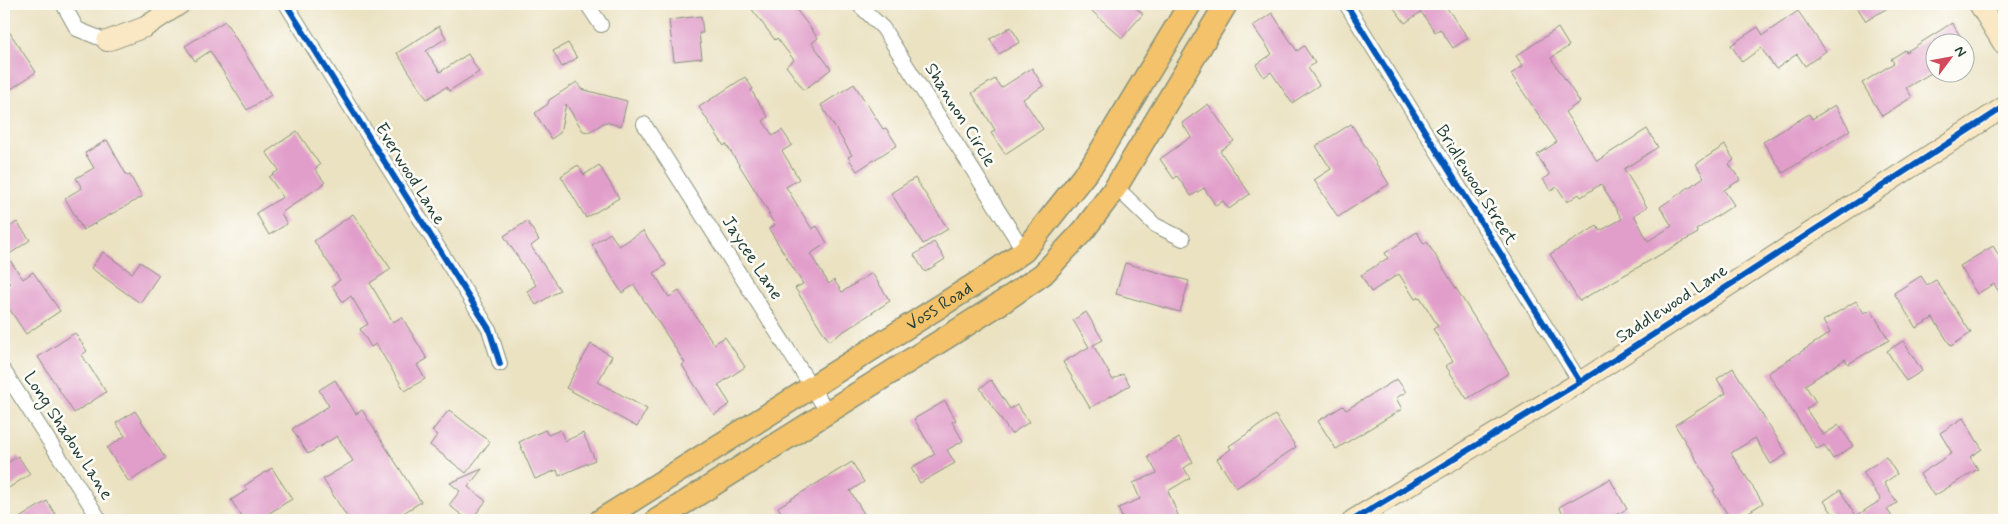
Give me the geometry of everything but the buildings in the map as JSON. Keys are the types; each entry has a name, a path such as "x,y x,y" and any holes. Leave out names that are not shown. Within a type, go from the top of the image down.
{"main road":[{"name":"Voss Road","path":"601,520 988,276 1024,251 1093,164 1190,4"},
{"name":"Voss Road","path":"666,515 827,411 1004,301 1043,274 1084,230 1116,186 1224,4"},
{"path":"988,276 1004,301"},
{"path":"658,484 666,515"}],"street":[{"path":"63,4 77,29 107,41 145,27 180,4"},
{"name":"Everwood Lane","path":"286,4 489,329 500,364"},
{"path":"587,4 600,25"},
{"name":"Shannon Circle","path":"858,4 883,28 1024,251"},
{"name":"Bridlewood Street","path":"1346,4 1580,382"},
{"path":"1978,4 2004,45"},
{"name":"Saddlewood Lane","path":"1353,520 1580,382 2004,107"},
{"name":"Jaycee Lane","path":"644,124 827,411"},
{"path":"1116,186 1155,225 1183,239"},
{"name":"Long Shadow Lane","path":"4,372 100,520"}],"cycle path":[{"path":"286,4 489,329 500,364"},
{"path":"1346,4 1580,382"},
{"path":"1353,520 1580,382 2004,107"}]}
